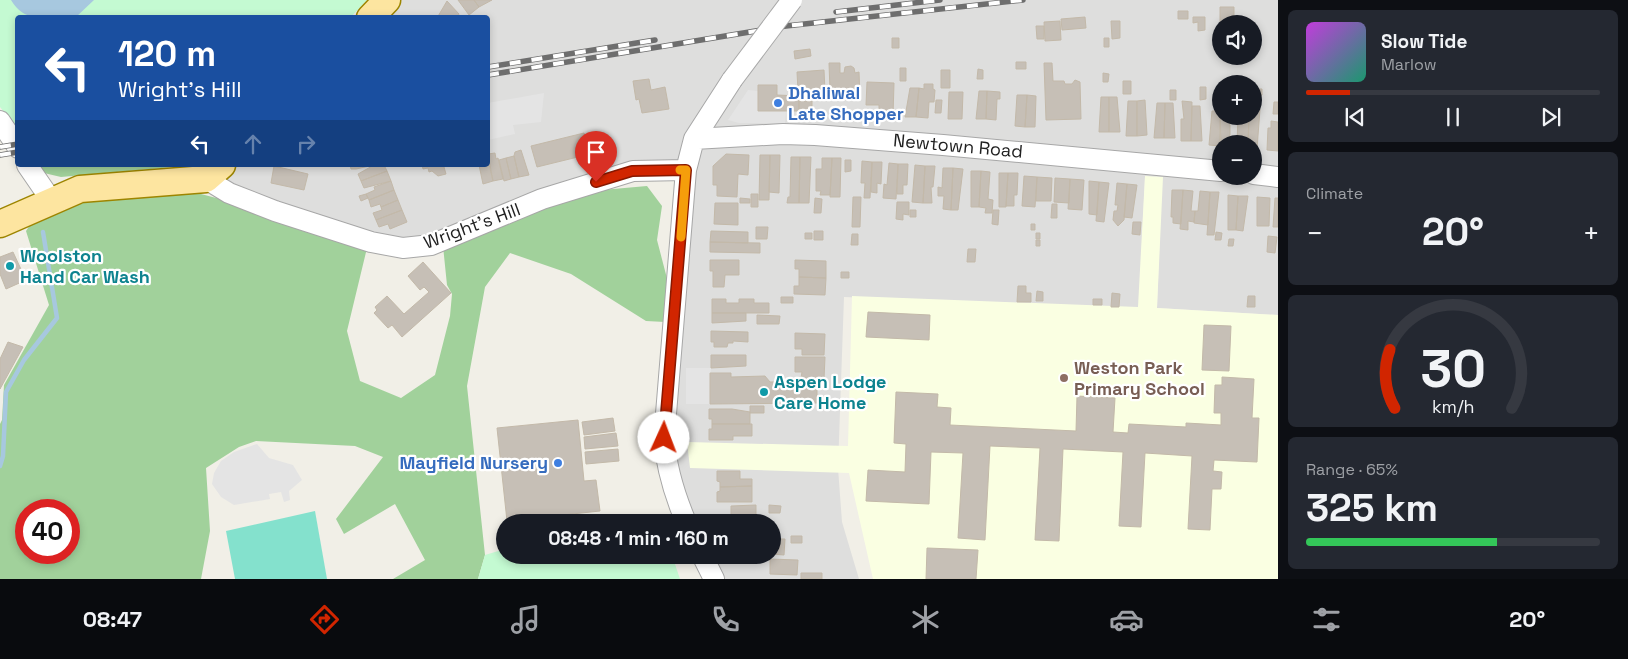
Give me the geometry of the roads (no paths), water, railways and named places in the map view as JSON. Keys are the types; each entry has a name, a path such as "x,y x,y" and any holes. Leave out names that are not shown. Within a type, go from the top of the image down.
{"main road":[{"path":"373,15 387,0"},
{"path":"0,224 51,200 80,189 214,172"}],"street":[{"path":"682,514 665,454 664,438 686,170 694,139 732,80 792,0"},
{"path":"0,121 15,144"},
{"name":"Newtown Road","path":"694,139 783,134 820,136 958,146 1212,170"},
{"path":"29,167 51,200"},
{"name":"Wright's Hill","path":"214,172 229,193 275,211 371,242 403,248 431,245 542,199 632,171 686,170"},
{"path":"1262,175 1278,177"},
{"path":"706,564 714,579"}],"waterway":[{"path":"0,466 3,456 6,392 24,360 57,318 43,232"}],"railway":[{"path":"836,12 940,0"},
{"path":"490,75 786,26 1023,0"},
{"path":"490,67 655,40"},
{"path":"0,147 15,144"},
{"path":"0,155 15,152"}],"place":[{"name":"Dhaliwal Late Shopper","path":"778,103"},
{"name":"Woolston Hand Car Wash","path":"10,266"},
{"name":"Weston Park Primary School","path":"1064,378"},
{"name":"Aspen Lodge Care Home","path":"764,392"},
{"name":"Mayfield Nursery","path":"558,463"}]}
